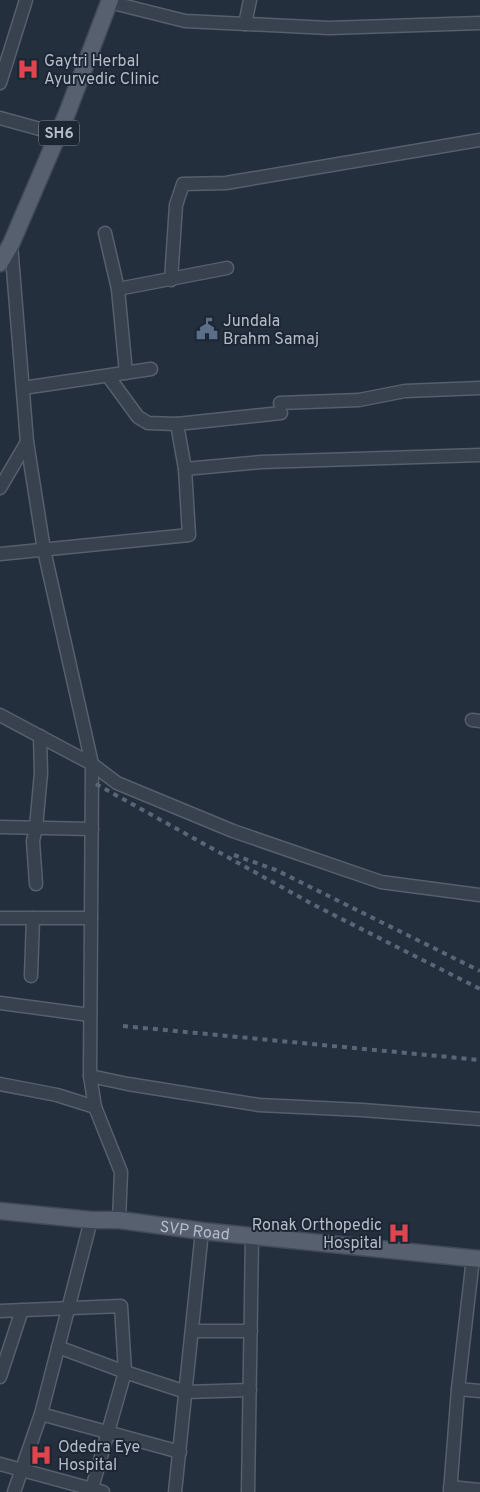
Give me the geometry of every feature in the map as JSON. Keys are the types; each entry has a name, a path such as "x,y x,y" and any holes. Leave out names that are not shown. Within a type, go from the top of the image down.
{"main road":[{"name":"SH6","path":"0,263 11,244 58,134 109,1"},
{"name":"SVP Road","path":"0,1211 91,1220 119,1220 202,1231 476,1258"}],"street":[{"path":"0,83 26,0"},
{"path":"245,24 250,0"},
{"path":"109,1 185,21 329,28 480,23"},
{"path":"0,118 58,134"},
{"path":"171,280 176,205 183,184 226,183 480,140"},
{"path":"105,233 118,289 126,373"},
{"path":"11,244 27,442 44,550 92,764 90,1076 95,1107 121,1172 119,1220"},
{"path":"118,289 227,268"},
{"path":"23,388 151,369"},
{"path":"108,376 138,417 148,423 177,424 280,408 359,400 405,391 480,388"},
{"path":"0,554 189,535 185,469 177,424"},
{"path":"0,488 27,442"},
{"path":"185,469 261,462 480,455"},
{"path":"0,715 92,764 117,782 224,827 381,882 480,895"},
{"path":"36,884 34,840 41,772 40,736"},
{"path":"0,827 92,829"},
{"path":"0,918 91,918"},
{"path":"31,976 33,918"},
{"path":"0,1003 90,1015"},
{"path":"90,1076 259,1105 362,1110 480,1119"},
{"path":"0,1084 57,1095 95,1107"},
{"path":"14,1492 41,1414 91,1220"},
{"path":"175,1492 202,1231"},
{"path":"248,1492 252,1236"},
{"path":"476,1258 458,1389 450,1489 480,1490"},
{"path":"0,1311 121,1306 125,1372 108,1432 95,1491 0,1464"},
{"path":"0,1376 22,1310"},
{"path":"192,1331 251,1331"},
{"path":"58,1347 186,1392 250,1390"},
{"path":"458,1389 480,1391"},
{"path":"41,1414 180,1452"}],"railway":[{"path":"96,784 314,905 480,989"},
{"path":"234,855 276,870 480,971"},
{"path":"123,1026 480,1060"}],"place":[{"name":"Gaytri Herbal Ayurvedic Clinic","path":"28,69"},
{"name":"Jundala Brahm Samaj","path":"207,329"},
{"name":"Ronak Orthopedic Hospital","path":"399,1233"},
{"name":"Odedra Eye Hospital","path":"41,1455"}]}
